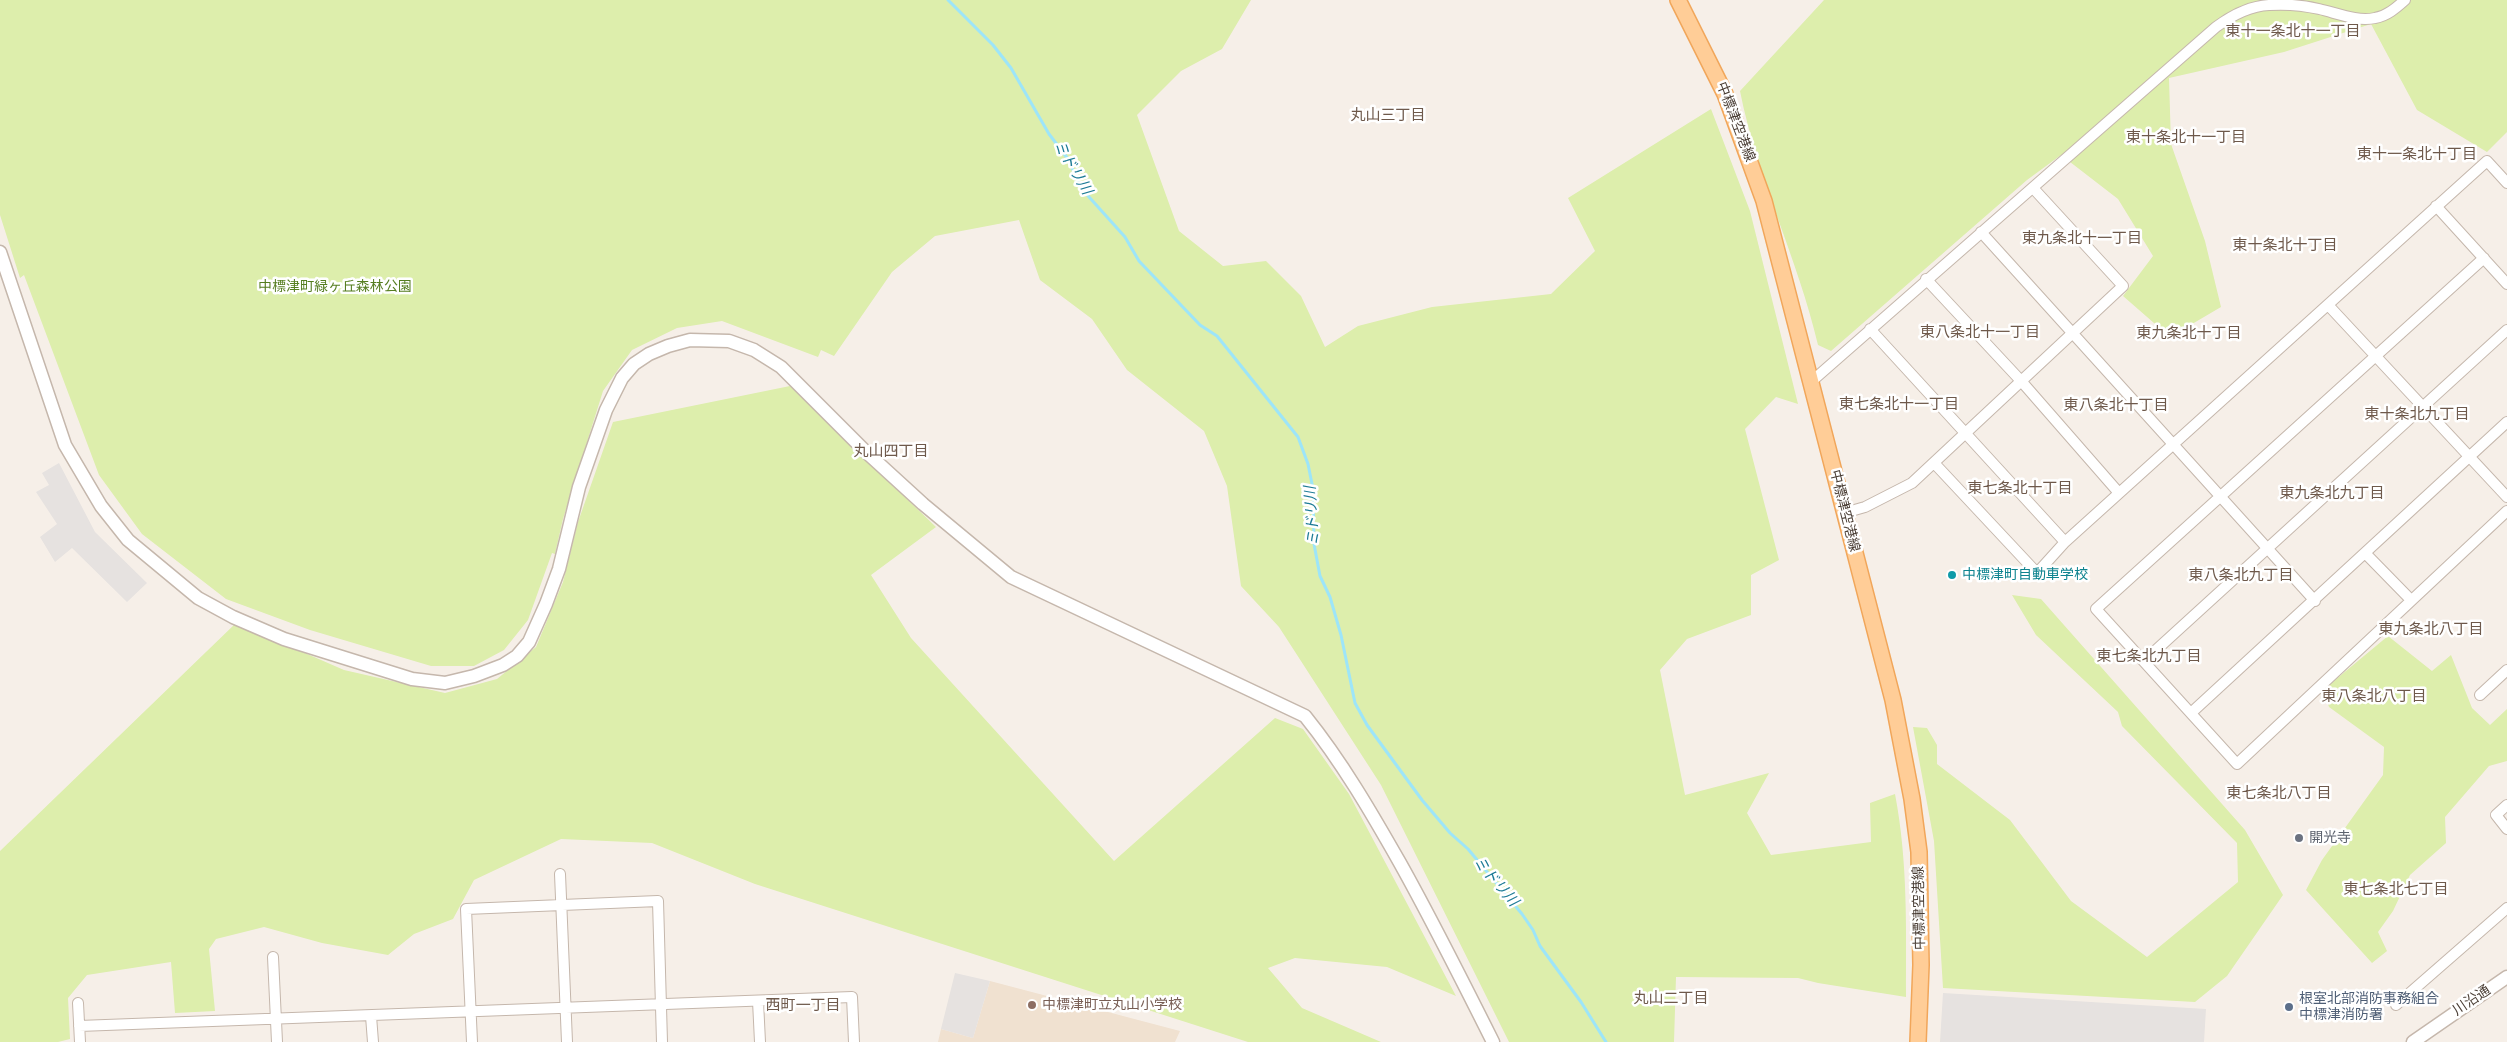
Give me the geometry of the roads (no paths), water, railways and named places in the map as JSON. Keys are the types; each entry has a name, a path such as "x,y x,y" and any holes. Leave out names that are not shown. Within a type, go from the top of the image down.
{"main road":[{"name":"中標津空港線","path":"1678,0 1726,94 1764,201 1893,700 1913,808 1919,852 1922,897 1922,965 1918,1042"}],"street":[{"path":"1812,381 1926,278 2033,188 2216,27 2230,17 2254,8 2280,5 2318,8 2352,17 2375,18 2390,12 2405,0"},
{"path":"1935,464 2037,574 2065,542 2487,161 2507,183"},
{"path":"1844,513 1865,507 1912,484 2123,286 2033,188"},
{"path":"2436,206 2507,284"},
{"path":"1981,232 2315,601"},
{"path":"0,252 65,445 100,506 128,540 198,598 233,617 284,639 412,679 445,683 490,671 517,656 529,642 559,569 579,487 606,410 622,378 634,364 649,354 690,340 729,341 754,350 781,367 865,451 923,504 1011,577 1305,716 1327,743 1362,796 1441,938 1493,1042"},
{"path":"2484,258 2221,498 2096,608 2237,764 2507,511"},
{"path":"1926,278 2022,382 2119,493"},
{"path":"2328,305 2507,497"},
{"path":"1870,329 2065,542"},
{"path":"2144,661 2507,330"},
{"path":"2191,713 2315,601 2507,422"},
{"path":"2366,554 2411,600"},
{"path":"2480,695 2507,670"},
{"path":"2507,805 2496,815 2507,829"},
{"path":"560,874 567,1042"},
{"path":"472,1042 466,909 658,901 662,1042"},
{"path":"2396,1005 2507,908"},
{"path":"273,957 277,1042"},
{"name":"川沿通","path":"2422,1040 2507,977"},
{"path":"79,1026 852,997 854,1042"},
{"path":"758,1001 760,1042"},
{"path":"78,1003 80,1042"},
{"path":"371,1016 373,1042"}],"waterway":[{"name":"ミドリ川","path":"948,0 993,45 1011,68 1049,134 1068,159 1081,188 1125,237 1139,261 1200,325 1217,336 1298,437 1308,464 1313,489 1314,544 1320,576 1330,597 1341,635 1355,703 1367,725 1422,800 1450,833 1468,849 1522,914 1533,930 1540,946 1581,1002 1606,1042"}],"place":[{"name":"中標津町自動車学校","path":"1952,575"},
{"name":"開光寺","path":"2299,838"},
{"name":"中標津町立丸山小学校","path":"1032,1005"},
{"name":"根室北部消防事務組合 中標津消防署","path":"2289,1007"}],"district":[{"name":"東十一条北十一丁目","path":"2293,32"},
{"name":"丸山三丁目","path":"1388,116"},
{"name":"東十条北十一丁目","path":"2186,138"},
{"name":"東十一条北十丁目","path":"2417,155"},
{"name":"東九条北十一丁目","path":"2082,239"},
{"name":"東十条北十丁目","path":"2285,246"},
{"name":"東八条北十一丁目","path":"1980,333"},
{"name":"東九条北十丁目","path":"2189,334"},
{"name":"東七条北十一丁目","path":"1899,405"},
{"name":"東八条北十丁目","path":"2116,406"},
{"name":"東十条北九丁目","path":"2417,415"},
{"name":"丸山四丁目","path":"891,452"},
{"name":"東七条北十丁目","path":"2020,489"},
{"name":"東九条北九丁目","path":"2332,494"},
{"name":"東八条北九丁目","path":"2241,576"},
{"name":"東九条北八丁目","path":"2431,630"},
{"name":"東七条北九丁目","path":"2149,657"},
{"name":"東八条北八丁目","path":"2374,697"},
{"name":"東七条北八丁目","path":"2279,794"},
{"name":"東七条北七丁目","path":"2396,890"},
{"name":"丸山二丁目","path":"1671,999"},
{"name":"西町一丁目","path":"803,1006"}],"park label":[{"name":"中標津町緑ヶ丘森林公園","path":"335,287"}]}
